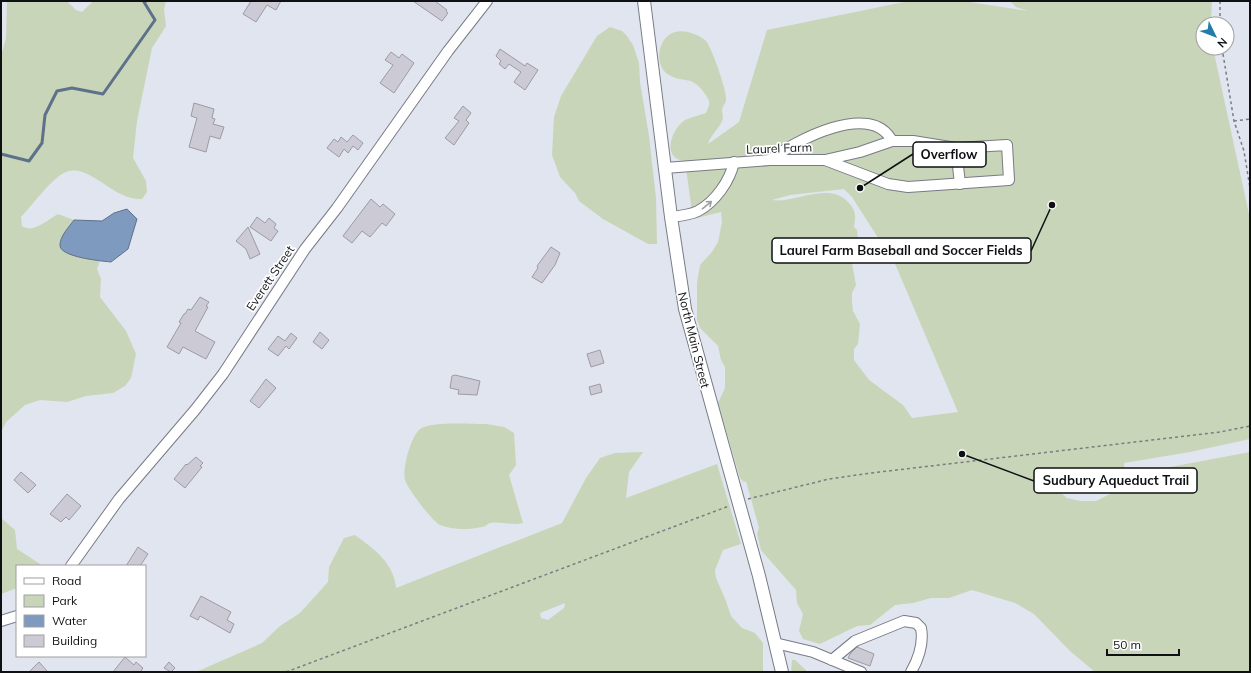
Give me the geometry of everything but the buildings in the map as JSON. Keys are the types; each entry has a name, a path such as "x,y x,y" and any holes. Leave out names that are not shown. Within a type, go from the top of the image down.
{"main road":[{"name":"North Main Street","path":"644,1 671,217 685,309 738,502 782,672"}],"street":[{"name":"Everett Street","path":"72,565 119,499 195,410 223,374 305,249 337,208 448,51 487,1"},
{"path":"770,160 801,140 815,133 839,127 868,124 877,126 884,130 892,141"},
{"name":"Laurel Farm","path":"665,168 770,160 825,160 860,152 892,141 913,141 956,148 1007,145 1009,180 915,187 898,186 825,160"},
{"path":"956,148 960,184"},
{"name":"Laurel Farm","path":"671,217 691,214 708,204 732,172 734,162"},
{"path":"1,621 16,616"},
{"path":"832,660 855,641 904,621 916,623 921,628 923,637 917,659 911,672"},
{"path":"775,643 813,652 861,672"}],"path":[{"path":"1220,1 1220,16"},
{"path":"1223,56 1234,121 1244,151 1250,188"},
{"path":"1234,121 1250,119"},
{"path":"286,672 738,502 789,488 871,473 1220,432 1250,426"}],"green space":[{"path":"7,1 67,1 76,10 82,12 93,1 166,1 164,9 166,26 152,48 137,121 133,158 146,181 147,192 142,199 130,198 79,171 69,171 54,180 21,217 22,226 26,228 40,225 58,214 74,220 65,232 91,260 100,261 97,269 101,279 100,297 126,331 136,354 131,378 125,386 113,393 86,396 67,402 40,400 25,405 6,422 1,432 1,56 6,38"},
{"path":"909,1 963,1 1028,11 1016,7 1010,1 1212,1 1211,16 1195,16 1195,56 1215,56 1250,219 1250,439 1190,452 1124,463 1125,477 1055,488 1067,498 1081,501 1096,501 1118,490 1149,471 1250,452 1250,672 1095,672 1070,651 1034,614 1015,603 972,590 949,598 931,598 913,603 895,605 870,625 857,626 820,644 803,639 799,631 803,614 797,603 796,590 761,550 757,534 759,528 746,481 744,482 740,478 718,403 725,388 725,367 721,360 718,346 700,328 697,319 697,283 700,265 712,252 718,242 722,222 721,212 693,219 685,161 678,159 673,155 671,150 673,136 680,124 687,119 706,113 709,101 696,84 688,80 675,78 664,71 661,66 659,55 662,44 669,35 678,31 693,33 706,41 715,60 722,80 726,101 722,109 722,121 710,138 708,144 739,122 767,30","holes":["844,189 852,197 896,266 958,412 912,418 903,405 869,380 854,360 854,349 858,344 860,324 853,311 852,301 852,293 856,285 850,253 858,238 857,230 854,227 855,213 851,205 840,196 831,193 772,200 790,195"]},
{"path":"610,27 622,31 627,36 633,45 639,63 640,82 649,136 656,198 657,244 648,244 603,219 579,201 575,193 560,177 552,155 554,117 561,96 597,36"},
{"path":"486,424 504,427 514,433 516,465 509,475 523,523 490,523 483,527 472,529 455,529 440,525 420,504 405,480 404,475 406,461 413,438 420,429 425,426"},
{"path":"643,452 629,472 626,498 717,464 741,544 723,550 715,570 716,578 731,616 742,628 755,633 763,643 763,672 196,672 262,643 280,626 300,613 328,582 329,567 344,538 355,535 376,551 391,571 396,588 562,523 586,478 600,458 615,453","holes":["565,603 564,608 548,620 541,618 540,613"]},
{"path":"1,518 15,530 17,549 40,565 16,565 16,588 1,594"},
{"path":"792,660 795,660 808,672 791,672"}],"water":[{"path":"127,209 137,219 128,249 111,262 81,258 66,253 61,249 61,238 74,220 102,221 114,213"}],"waterway":[{"path":"1,154 29,161 42,143 45,115 57,91 72,88 103,94 155,20 144,2 146,1"}],"place":[{"name":"Overflow","path":"860,188"},
{"name":"Laurel Farm Baseball and Soccer Fields","path":"1052,205"},
{"name":"Sudbury Aqueduct Trail","path":"962,454"}]}
